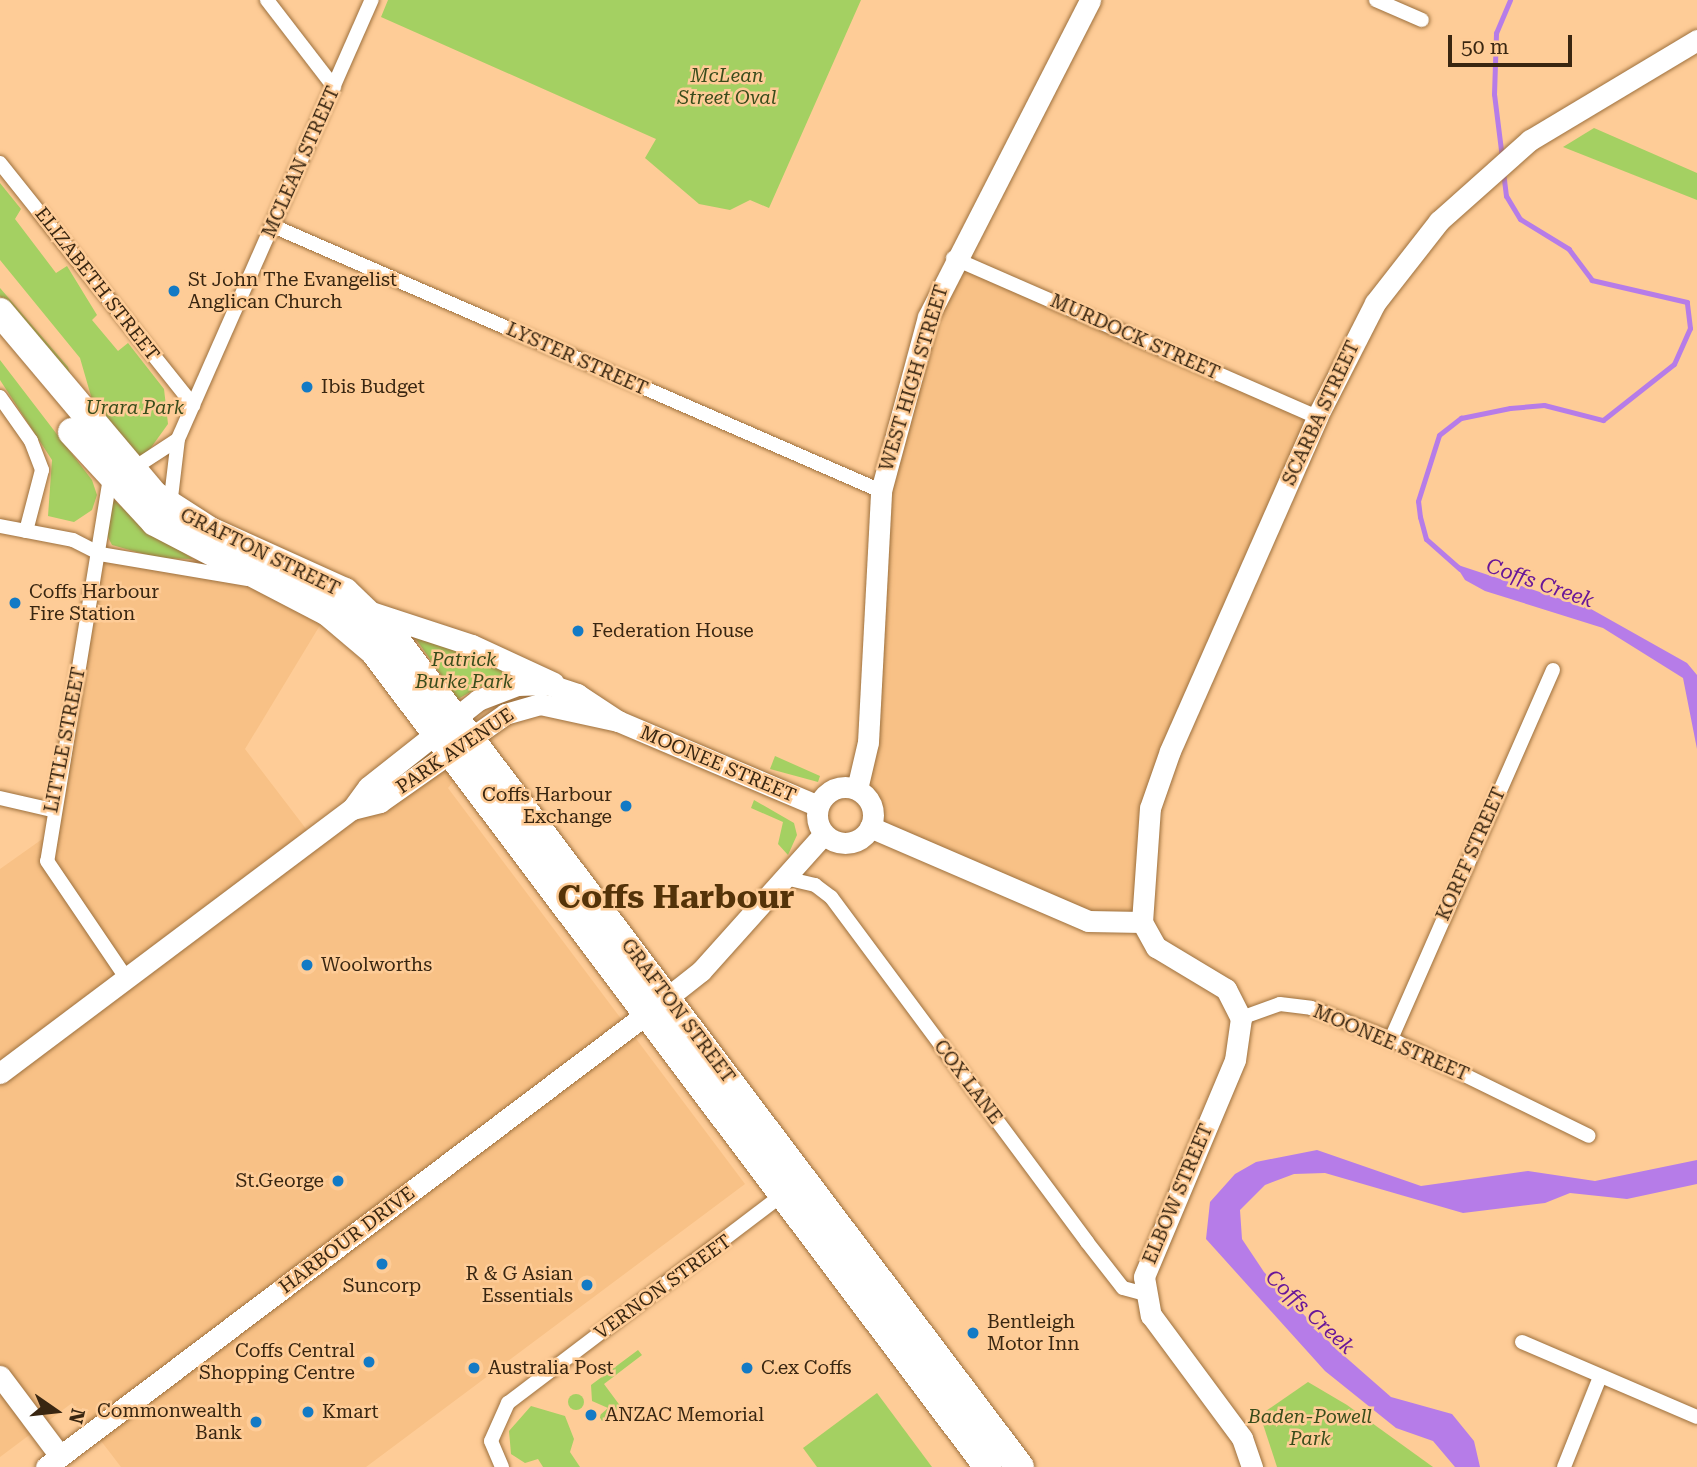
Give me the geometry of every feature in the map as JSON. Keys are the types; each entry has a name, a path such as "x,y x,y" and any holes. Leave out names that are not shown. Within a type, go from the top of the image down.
{"highway":[{"name":"GRAFTON STREET","path":"0,313 155,522 192,546 273,584 356,633 454,734"},
{"name":"GRAFTON STREET","path":"0,343 121,474 170,508 330,583 370,612 454,734 659,1005 1020,1467"},
{"name":"GRAFTON STREET","path":"659,1005 783,1194 988,1467"}],"street":[{"path":"267,0 334,87"},
{"name":"MCLEAN STREET","path":"170,508 178,439 372,0"},
{"name":"WEST HIGH STREET","path":"857,789 868,742 881,491 928,317 953,258 1090,0"},
{"path":"1376,0 1422,20"},
{"name":"SCARBA STREET","path":"1142,922 1150,808 1317,417 1375,303 1467,193 1530,140 1697,40"},
{"name":"ELIZABETH STREET","path":"0,163 193,405"},
{"name":"LYSTER STREET","path":"273,226 881,491"},
{"name":"MURDOCK STREET","path":"953,258 1317,417"},
{"path":"0,397 31,441 42,470 26,531"},
{"path":"121,474 178,439"},
{"name":"LITTLE STREET","path":"121,474 100,554 52,810 47,861 127,979"},
{"path":"0,526 74,540 100,554 273,584"},
{"path":"370,612 472,645 564,688 618,721"},
{"name":"KORFF STREET","path":"1391,1039 1553,670"},
{"name":"PARK AVENUE","path":"0,1073 352,809 368,787 454,734 507,688 564,688"},
{"name":"PARK AVENUE","path":"454,734 529,705 618,721"},
{"name":"MOONEE STREET","path":"618,721 818,806"},
{"path":"835,789 857,789 872,809 870,827 849,843 824,834 818,806 835,789"},
{"path":"0,798 52,810"},
{"path":"870,827 1088,921 1142,922 1156,947 1226,989 1241,1018"},
{"path":"659,1005 785,878 824,834"},
{"name":"COX LANE","path":"785,878 815,885 831,897 1123,1288 1145,1294"},
{"name":"MOONEE STREET","path":"1241,1018 1297,1004 1391,1039 1589,1136"},
{"name":"HARBOUR DRIVE","path":"58,1463 659,1005"},
{"name":"ELBOW STREET","path":"1145,1294 1151,1254 1235,1060 1241,1018"},
{"name":"VERNON STREET","path":"502,1467 491,1441 509,1403 783,1194"},
{"path":"1145,1294 1151,1315 1242,1438 1252,1467"},
{"path":"1522,1342 1697,1417"},
{"path":"0,1376 58,1463"},
{"path":"1564,1467 1600,1377"}],"shaded area":[{"path":"953,258 1317,417 1150,808 1142,922 1106,926 873,818 862,793 881,491"},
{"path":"100,554 273,584 328,612 245,749 313,838 437,732 463,769 448,788 745,1184 366,1467 121,1467 72,1403 0,1457 0,869 48,835"},
{"path":"1455,564 1591,609 1687,663 1697,675 1697,749 1683,678 1603,628 1485,591 1465,580"},
{"path":"1317,1150 1421,1186 1528,1171 1595,1181 1697,1160 1697,1184 1627,1199 1570,1193 1545,1203 1463,1213 1325,1173 1294,1174 1265,1185 1240,1210 1242,1239 1264,1272 1334,1347 1391,1397 1452,1414 1474,1441 1480,1467 1455,1467 1433,1441 1396,1428 1325,1371 1206,1239 1210,1202 1235,1174 1256,1162"}],"green space":[{"name":"McLean Street Oval","path":"388,0 861,0 769,208 750,200 730,210 699,204 645,158 656,139 381,17"},
{"path":"1594,128 1697,173 1697,200 1563,147"},
{"name":"Urara Park","path":"0,183 21,209 15,219 56,273 67,266 97,315 92,320 118,351 128,343 164,389 168,424 145,456 136,456 95,410 80,358 0,260"},
{"path":"0,288 68,367 76,392 0,296"},
{"path":"0,360 92,480 97,495 92,510 74,522 48,516 52,460 0,380"},
{"path":"112,498 140,524 193,559 158,558 112,545 106,533"},
{"name":"Patrick Burke Park","path":"413,635 430,637 522,674 490,681 458,699"},
{"path":"775,756 820,776 818,782 770,769"},
{"path":"754,800 794,823 797,835 788,855 778,844 783,822 751,808"},
{"path":"638,1350 642,1355 604,1384 621,1407 602,1421 599,1416 608,1408 592,1401 591,1385"},
{"name":"Baden-Powell Park","path":"1308,1382 1347,1405 1433,1467 1277,1467 1260,1415"},
{"path":"877,1393 932,1467 817,1467 803,1448"},
{"path":"576,1394 582,1396 582,1408 576,1410 570,1408 568,1402 570,1396"},
{"path":"531,1406 565,1416 574,1439 570,1452 580,1467 543,1467 538,1459 525,1463 511,1454 509,1431"}],"waterway":[{"name":"Coffs Creek","path":"1502,158 1494,94 1496,33 1510,0"},
{"name":"Coffs Creek","path":"1460,569 1426,539 1420,517 1418,501 1439,435 1461,418 1510,408 1544,405 1603,420 1674,364 1690,328 1687,302 1592,280 1569,249 1520,219 1506,196 1503,171"}],"place":[{"name":"St John The Evangelist Anglican Church","path":"174,291"},
{"name":"Ibis Budget","path":"307,387"},
{"name":"Coffs Harbour Fire Station","path":"15,603"},
{"name":"Federation House","path":"578,631"},
{"name":"Coffs Harbour Exchange","path":"626,806"},
{"name":"Woolworths","path":"307,965"},
{"name":"St.George","path":"338,1181"},
{"name":"Suncorp","path":"382,1264"},
{"name":"R & G Asian Essentials","path":"587,1285"},
{"name":"Bentleigh Motor Inn","path":"973,1333"},
{"name":"Coffs Central Shopping Centre","path":"369,1362"},
{"name":"Australia Post","path":"474,1368"},
{"name":"C.ex Coffs","path":"747,1368"},
{"name":"Kmart","path":"308,1412"},
{"name":"ANZAC Memorial","path":"591,1415"},
{"name":"Commonwealth Bank","path":"256,1422"}],"district":[{"name":"Coffs Harbour","path":"676,897"}]}
